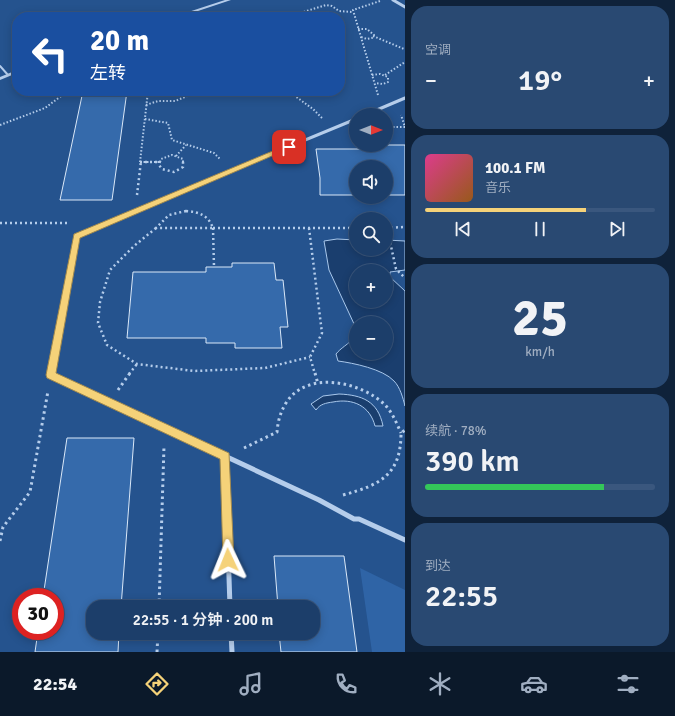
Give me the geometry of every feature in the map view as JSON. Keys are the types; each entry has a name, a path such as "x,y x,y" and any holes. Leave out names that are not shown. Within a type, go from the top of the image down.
{"street":[{"path":"192,12 229,0"},
{"path":"393,0 405,7"},
{"path":"0,79 12,73"},
{"path":"382,108 405,98"},
{"path":"349,122 76,236 50,375 319,500 354,519 359,519 405,540"},
{"path":"225,457 230,600"},
{"path":"231,640 232,652"}],"lane":[{"path":"0,66 8,75"}],"path":[{"path":"303,12 326,5 332,6 339,11 353,12 353,10 382,0"},
{"path":"353,12 382,108"},
{"path":"358,29 365,28 371,31 373,36 404,49"},
{"path":"361,37 367,39 373,36"},
{"path":"372,75 385,75 405,62"},
{"path":"375,84 383,84 388,82 388,77 385,75"},
{"path":"0,126 44,108 61,96"},
{"path":"135,211 147,96"},
{"path":"146,105 158,101 175,101 188,96"},
{"path":"295,96 312,109 332,129"},
{"path":"145,119 168,123 172,140 214,153 232,171"},
{"path":"393,127 405,127"},
{"path":"176,156 186,145"},
{"path":"140,162 159,162 164,157 176,156 184,162 183,167 178,171 170,172 162,169 159,162"},
{"path":"214,267 214,228 211,222 203,215 178,212 168,215 110,270 100,302 98,323 107,345 137,364 194,372 265,368 310,357"},
{"path":"0,223 76,223"},
{"path":"393,228 405,227"},
{"path":"156,228 349,228"},
{"path":"309,228 322,333 310,357 318,384"},
{"path":"393,256 396,269 405,278"},
{"path":"108,402 137,364"},
{"path":"0,542 1,526 30,492 50,375"},
{"path":"225,457 277,432 279,417 285,404 306,388 318,384 346,384 359,388 373,395 386,406 396,419 401,433 401,454 394,469 381,482 369,488 319,500"},
{"path":"159,600 165,429"},
{"path":"401,433 405,430"},
{"path":"157,652 158,640"}],"shaded area":[{"path":"337,239 349,240 349,256 393,256 393,240 405,241 405,270 393,272 393,264 349,264 349,308 393,308 393,280 405,291 405,406 398,386 389,377 368,367 338,361 336,354 349,343 349,360 393,360 393,316 350,316 329,270 324,241"},
{"path":"339,394 355,396 368,401 373,405 381,417 383,426 375,426 369,413 360,405 354,403 340,401 328,403 321,405 316,410 311,404 323,396"},
{"path":"360,568 405,590 405,652 372,652"}],"building":[{"path":"82,96 126,96 112,200 60,200"},
{"path":"393,145 405,145 405,195 393,195 393,160 349,160 349,195 320,195 320,178 316,149 349,149 349,152 393,152"},
{"path":"232,263 274,263 276,280 283,280 288,327 280,327 282,348 235,348 235,343 206,343 206,338 127,338 133,272 206,272 206,267 232,267"},
{"path":"67,438 134,438 122,600 86,600 86,640 119,640 118,652 35,652 37,640 64,640 64,588 44,588"},
{"path":"274,556 344,556 357,652 281,652 280,640 320,640 320,600 277,600"}],"route":[{"path":"228,560 225,457 50,375 76,236 289,147"}]}
